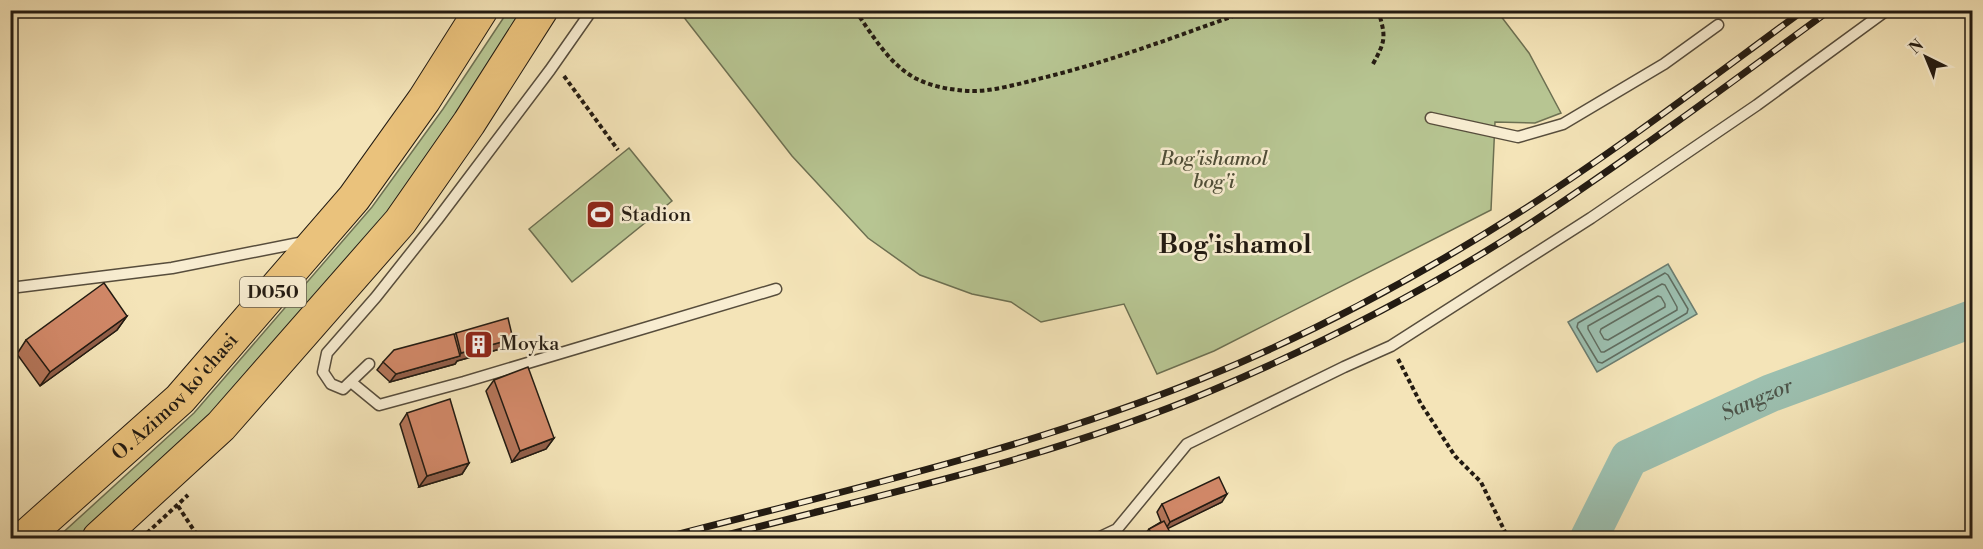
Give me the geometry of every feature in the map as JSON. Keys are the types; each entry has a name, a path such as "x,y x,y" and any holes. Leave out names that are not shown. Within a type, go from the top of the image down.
{"main road":[{"name":"O. Azimov ko'chasi","path":"24,538 180,399 319,239 354,198 418,109 481,10"},
{"name":"D050","path":"99,538 319,339 469,123 541,10"}],"lane":[{"path":"369,364 343,389 331,384 323,372 327,353 319,339 376,297 437,220 592,10"},
{"path":"1098,538 1117,529 1187,444 1391,346 1591,218 1757,105 1887,10"},
{"path":"1431,118 1518,137 1563,124 1664,64 1718,25"},
{"path":"10,288 172,268 319,239"},
{"path":"351,382 380,405 776,289"}],"path":[{"path":"857,10 882,48 902,70 937,87 972,91 1020,84 1084,68 1250,10"},
{"path":"1373,64 1384,44 1378,10"},
{"path":"555,63 618,150"},
{"path":"1391,346 1421,404 1455,456 1481,482 1508,538"},
{"path":"178,506 199,538"}],"green space":[{"path":"508,11 527,11 386,214 209,423 83,538 57,538 194,413 372,207 443,109"},
{"name":"Bog'ishamol bog'i","path":"679,11 1497,11 1529,53 1561,113 1535,123 1495,122 1491,210 1214,351 1157,374 1124,304 1041,322 1011,302 972,294 920,275 868,238 792,156"},
{"name":"Stadion","path":"629,148 672,201 572,282 529,229"}],"water":[{"path":"1668,264 1697,314 1597,372 1568,322"}],"building":[{"path":"104,283 127,316 50,372 26,340"},
{"name":"Moyka","path":"508,318 513,339 461,353 456,333"},
{"path":"454,334 460,356 396,374 383,362 394,350"},
{"path":"528,367 554,438 520,451 494,380"},
{"path":"450,399 469,463 427,476 407,413"},
{"path":"1219,477 1227,494 1170,522 1162,504"},
{"path":"1164,521 1173,538 1154,538 1149,529"}],"waterway":[{"name":"Sangzor","path":"1589,538 1629,458 1771,393 1972,319"}],"railway":[{"path":"663,538 1002,448 1136,404 1242,362 1366,302 1523,210 1630,137 1804,10"},
{"path":"715,538 967,473 1092,436 1213,390 1296,353 1377,313 1457,269 1534,221 1646,144 1830,10"}],"place":[{"name":"Stadion","path":"600,215"},
{"name":"Moyka","path":"479,344"}],"district":[{"name":"Bog'ishamol","path":"1235,245"}]}
